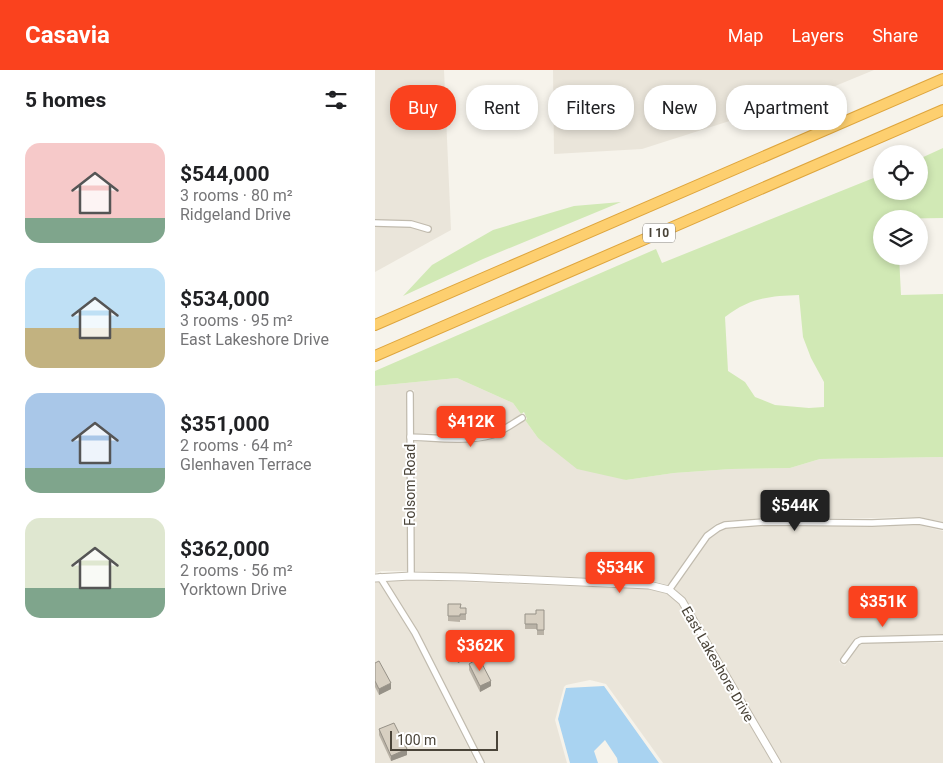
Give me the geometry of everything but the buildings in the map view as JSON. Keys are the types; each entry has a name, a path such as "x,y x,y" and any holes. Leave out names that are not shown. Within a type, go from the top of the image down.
{"highway":[{"name":"I 10","path":"375,325 943,79"},
{"name":"I 10","path":"375,356 943,110"}],"street":[{"path":"375,223 411,224 428,229"},
{"name":"Folsom Road","path":"410,394 411,576"},
{"path":"410,437 473,438 498,432 522,418"},
{"path":"377,577 411,576 649,584 669,590 707,536 725,525 765,522 872,523 919,521 943,526"},
{"path":"377,577 415,633 481,763"},
{"name":"East Lakeshore Drive","path":"669,590 682,602 777,763"},
{"path":"844,660 857,642 861,640 943,638"}],"shaded area":[{"path":"375,70 444,70 445,85 390,85 390,130 447,130 451,230 375,272"},
{"path":"553,70 874,70 838,85 726,85 726,122 716,125 716,85 644,85 644,130 701,130 642,149 554,154 554,130 634,130 634,85 553,85"},
{"path":"457,378 513,403 521,414 503,426 490,431 473,434 414,433 414,390 407,390 407,571 381,571 375,573 375,386"},
{"path":"525,420 538,438 626,480 674,473 731,469 790,468 820,459 943,457 943,522 919,517 765,518 724,521 716,524 704,534 668,585 649,580 414,571 414,442 473,442 492,439 506,433"},
{"path":"919,525 943,531 943,634 860,636 854,639 839,662 845,666 859,645 867,643 943,643 943,763 781,763 768,744 685,599 674,588 676,584 709,539 726,529 765,526 872,527"},
{"path":"411,580 649,589 667,594 679,604 772,763 663,763 606,684 590,680 564,687 555,720 567,763 485,763 418,631 386,581"},
{"path":"378,581 412,635 476,763 375,763 375,582"}],"green space":[{"path":"943,148 943,218 928,218 928,210 873,210 873,265 899,265 901,295 943,294 943,457 820,459 790,468 731,469 674,473 626,480 577,469 538,438 525,420 527,419 524,412 521,414 513,403 457,378 375,386 375,371 656,249 662,263 873,178 873,200 928,200 928,155","holes":["799,295 803,337 811,358 824,382 824,407 809,408 775,405 755,397 745,382 728,371 725,317 743,306 760,299"]},
{"path":"621,202 483,259 403,296 432,265 493,230 574,206"}],"water":[{"path":"604,686 659,763 618,763 617,758 605,740 594,751 598,763 570,763 558,719 566,688"}]}
